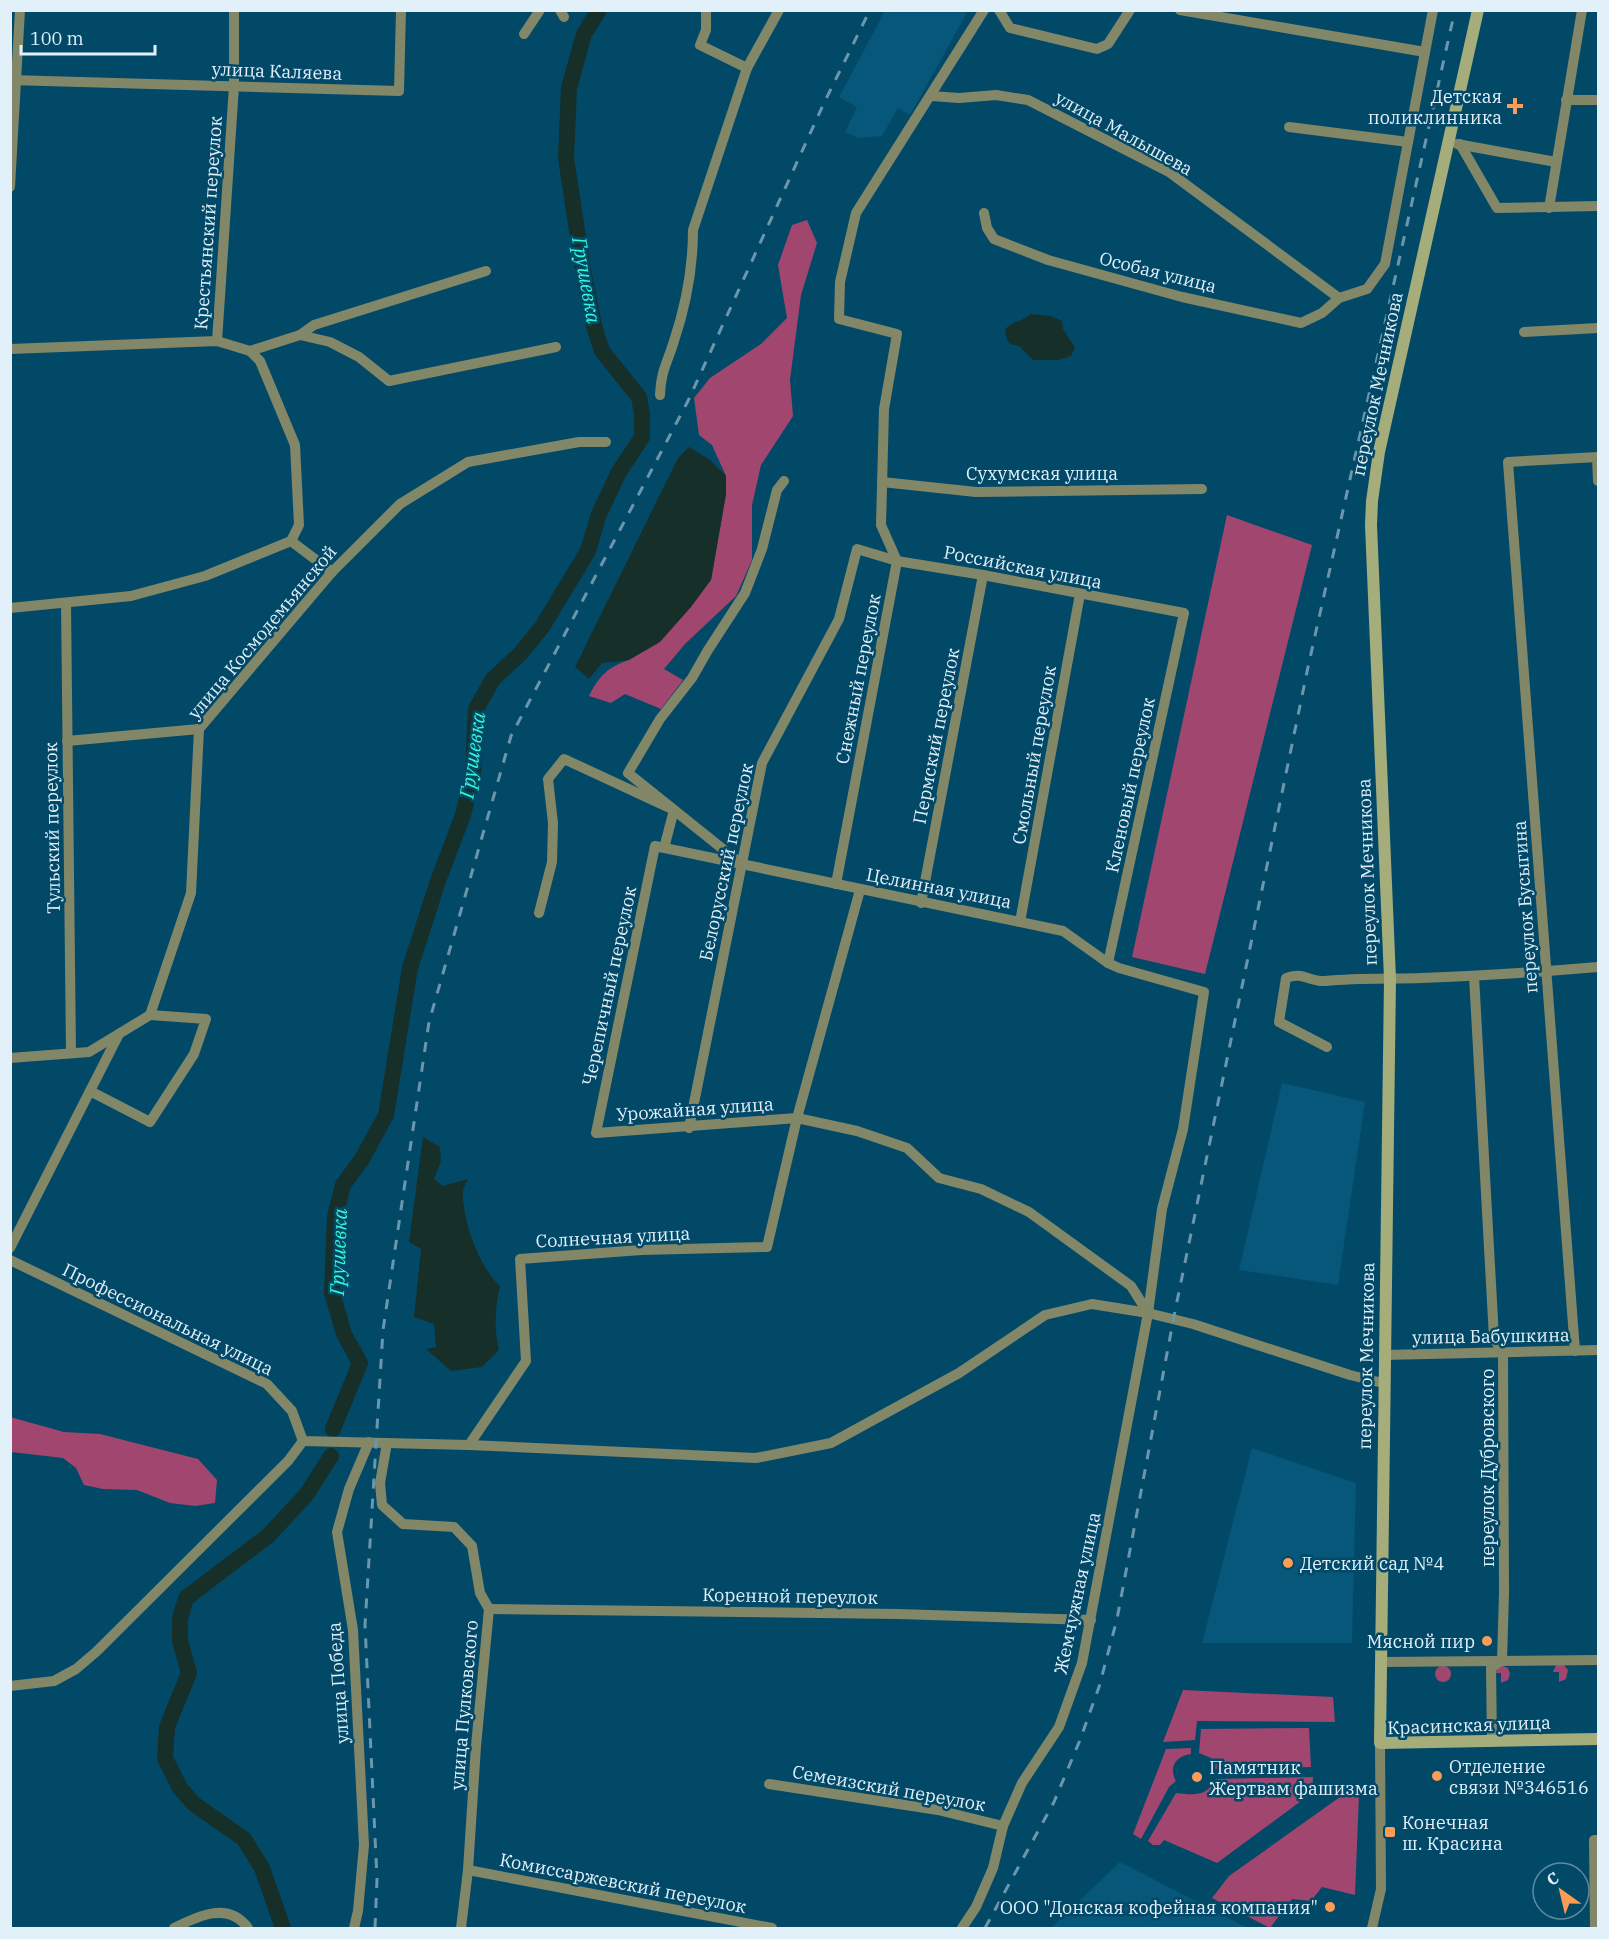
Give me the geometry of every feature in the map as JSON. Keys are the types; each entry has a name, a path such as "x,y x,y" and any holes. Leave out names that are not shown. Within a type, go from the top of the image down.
{"street":[{"path":"10,187 13,80 20,10"},
{"name":"Крестьянский переулок","path":"234,10 234,86 216,341 250,351"},
{"name":"улица Каляева","path":"13,80 399,91 401,10"},
{"path":"525,34 540,10"},
{"path":"706,10 706,30 700,45 747,68"},
{"path":"660,395 661,374 674,340 686,294 693,257 693,230 747,68 779,10"},
{"path":"897,561 881,525 884,409 897,334 839,319 840,282 856,213 984,10"},
{"path":"999,10 1010,28 1097,49 1108,44 1130,10"},
{"path":"1180,10 1425,52"},
{"path":"1339,298 1367,289 1385,264 1433,10"},
{"name":"переулок Мечникова","path":"1380,1743 1390,979 1371,525 1372,501 1379,452 1454,143 1478,10"},
{"path":"1549,208 1582,10"},
{"name":"улица Малышева","path":"931,96 959,98 996,95 1028,100 1169,172 1339,298"},
{"path":"1566,100 1599,100"},
{"path":"1289,127 1408,142"},
{"path":"1454,143 1556,162"},
{"path":"1454,143 1497,208 1599,206"},
{"name":"Особая улица","path":"984,213 987,228 994,238 1048,260 1182,297 1300,322 1322,313 1339,298"},
{"path":"10,608 131,596 205,576 291,541 299,525 296,445 260,361 250,351 300,334 314,325 486,271"},
{"path":"1524,332 1599,328"},
{"path":"300,334 330,342 359,357 389,381 556,347"},
{"path":"10,349 216,341"},
{"name":"улица Космодемьянской","path":"150,1015 191,893 199,729 332,572 400,504 468,462 579,442 606,442"},
{"path":"1598,457 1599,481"},
{"name":"переулок Бусыгина","path":"1575,1351 1508,462 1598,457"},
{"path":"742,865 628,773 660,719 692,678 745,594 762,549 777,490 784,481"},
{"name":"Сухумская улица","path":"882,482 976,492 1202,489"},
{"path":"291,541 332,572"},
{"name":"Российская улица","path":"857,549 897,561 1184,613"},
{"name":"Белорусский переулок","path":"689,1128 762,763 839,619 857,549"},
{"name":"Снежный переулок","path":"836,884 897,561"},
{"name":"Пермский переулок","path":"921,903 983,575"},
{"name":"Смольный переулок","path":"1020,922 1080,594"},
{"name":"Тульский переулок","path":"66,603 71,1053"},
{"name":"Кленовый переулок","path":"1108,963 1184,613"},
{"path":"68,741 199,729"},
{"path":"539,913 552,862 553,823 548,779 564,759 674,810"},
{"name":"Черепичный переулок","path":"596,1133 660,847 674,810"},
{"name":"Целинная улица","path":"660,847 1063,932 1108,963 1204,992 1183,1129 1162,1209 1148,1313"},
{"path":"797,1118 860,890"},
{"path":"1327,1047 1279,1022 1286,978 1296,974 1322,981 1341,978 1390,979 1474,976 1599,967"},
{"name":"переулок Дубровского","path":"1474,976 1494,1338 1503,1354 1504,1593 1502,1660 1491,1668 1492,1741"},
{"path":"10,1058 89,1052 150,1015 206,1019 194,1054 150,1122 90,1091"},
{"path":"10,1248 120,1033"},
{"name":"Урожайная улица","path":"596,1133 689,1128 797,1118 857,1131 907,1148 939,1178 981,1189 1029,1212 1131,1286 1148,1313"},
{"name":"Солнечная улица","path":"469,1445 526,1361 520,1259 641,1250 767,1247 797,1118"},
{"name":"Профессиональная улица","path":"10,1260 267,1384 292,1411 303,1441"},
{"path":"10,1686 54,1681 76,1669 96,1652 288,1461 303,1441 469,1445 756,1458 831,1443 959,1373 1045,1315 1092,1304 1148,1313 1193,1324 1350,1375 1383,1383"},
{"name":"Жемчужная улица","path":"962,1929 976,1907 993,1868 1003,1826 1022,1782 1059,1728 1082,1663 1148,1313"},
{"name":"улица Бабушкина","path":"1384,1355 1599,1350"},
{"name":"улица Победа","path":"354,1929 358,1911 364,1845 352,1630 337,1532 348,1489 369,1442"},
{"name":"улица Пулковского","path":"387,1443 380,1483 382,1505 402,1524 454,1527 472,1546 480,1593 489,1609 476,1746 468,1870 460,1929"},
{"name":"Коренной переулок","path":"489,1609 898,1614 1091,1620"},
{"path":"1381,1662 1599,1660"},
{"name":"Красинская улица","path":"1372,1929 1381,1889 1380,1743 1599,1740"},
{"name":"Семеизский переулок","path":"769,1784 938,1810 1003,1826"},
{"path":"1595,1929 1596,1840"},
{"name":"Комиссаржевский переулок","path":"468,1870 772,1929"},
{"path":"174,1929 194,1918 214,1912 231,1914 244,1923 248,1929"}],"shaded area":[{"path":"885,11 968,11 910,115 898,108 882,136 859,138 845,132 857,107 839,97"},
{"path":"807,220 817,243 801,295 790,380 793,416 761,465 752,505 752,560 736,596 685,644 664,669 683,680 661,709 625,694 611,703 589,696 605,673 629,660 711,580 726,494 726,476 712,445 699,435 694,398 710,378 761,344 787,318 778,265 792,225"},
{"path":"1031,314 1050,316 1062,321 1063,329 1075,348 1071,356 1058,360 1033,360 1019,346 1010,344 1005,332 1007,328"},
{"path":"689,447 710,460 726,476 726,494 711,580 660,642 629,660 602,663 589,679 575,667 678,458"},
{"path":"1227,515 1312,545 1205,974 1132,957"},
{"path":"1282,1083 1365,1102 1338,1285 1239,1270"},
{"path":"423,1137 440,1147 441,1161 434,1179 443,1186 468,1179 464,1187 463,1204 469,1230 479,1256 500,1286 496,1318 499,1350 482,1367 451,1371 426,1349 436,1347 434,1324 414,1317 421,1249 409,1242"},
{"path":"10,1417 64,1432 100,1434 198,1459 217,1480 215,1503 195,1506 170,1503 137,1490 103,1489 84,1485 76,1468 63,1458 11,1452"},
{"name":"Детский сад №4","path":"1252,1448 1356,1483 1352,1643 1202,1643"},
{"path":"1500,1665 1508,1668 1510,1674 1508,1680 1501,1683 1501,1673 1495,1673"},
{"path":"1556,1665 1564,1665 1568,1670 1566,1679 1559,1682 1559,1672 1553,1672"},
{"path":"1443,1666 1451,1674 1443,1682 1435,1674"},
{"path":"1183,1690 1333,1697 1335,1722 1197,1721 1195,1740 1163,1742"},
{"path":"1309,1728 1311,1767 1215,1769 1211,1758 1199,1753 1201,1729"},
{"path":"1191,1748 1191,1754 1181,1757 1175,1763 1173,1771 1176,1781 1169,1787 1141,1839 1133,1834 1166,1749"},
{"path":"1313,1777 1312,1793 1217,1863 1164,1840 1160,1845 1153,1845 1148,1841 1176,1793 1204,1792 1216,1779"},
{"path":"1347,1792 1359,1794 1355,1895 1322,1887 1311,1901 1292,1899 1270,1928 1212,1898 1229,1876"},
{"path":"1120,1862 1248,1928 1051,1928"}],"waterway":[{"name":"Грушевка","path":"333,1429 360,1363 344,1334 332,1293 335,1217 343,1185 362,1159 386,1115 410,968 438,881 463,815 473,774 476,709 493,679 520,654 542,627 588,551 599,514 619,472 642,437 639,397 602,351 594,326 566,158 569,88 584,34 599,10"},
{"name":"Грушевка","path":"283,1928 262,1868 244,1839 194,1804 180,1788 165,1758 167,1727 189,1673 180,1641 180,1619 186,1598 268,1536 307,1494 331,1456"}],"railway":[{"path":"375,1928 377,1879 365,1625 383,1330 429,1022 511,736 688,401 824,103 870,10"},
{"path":"985,1928 1054,1802 1099,1687 1117,1619 1175,1311 1308,667 1455,10"}],"place":[{"name":"Детская поликлинника","path":"1515,106"},
{"name":"Детский сад №4","path":"1288,1563"},
{"name":"Мясной пир","path":"1487,1641"},
{"name":"Отделение связи №346516","path":"1437,1776"},
{"name":"Памятник Жертвам фашизма","path":"1197,1777"},
{"name":"Конечная ш. Красина","path":"1390,1832"},
{"name":"ООО \"Донская кофейная компания\"","path":"1330,1907"}]}
